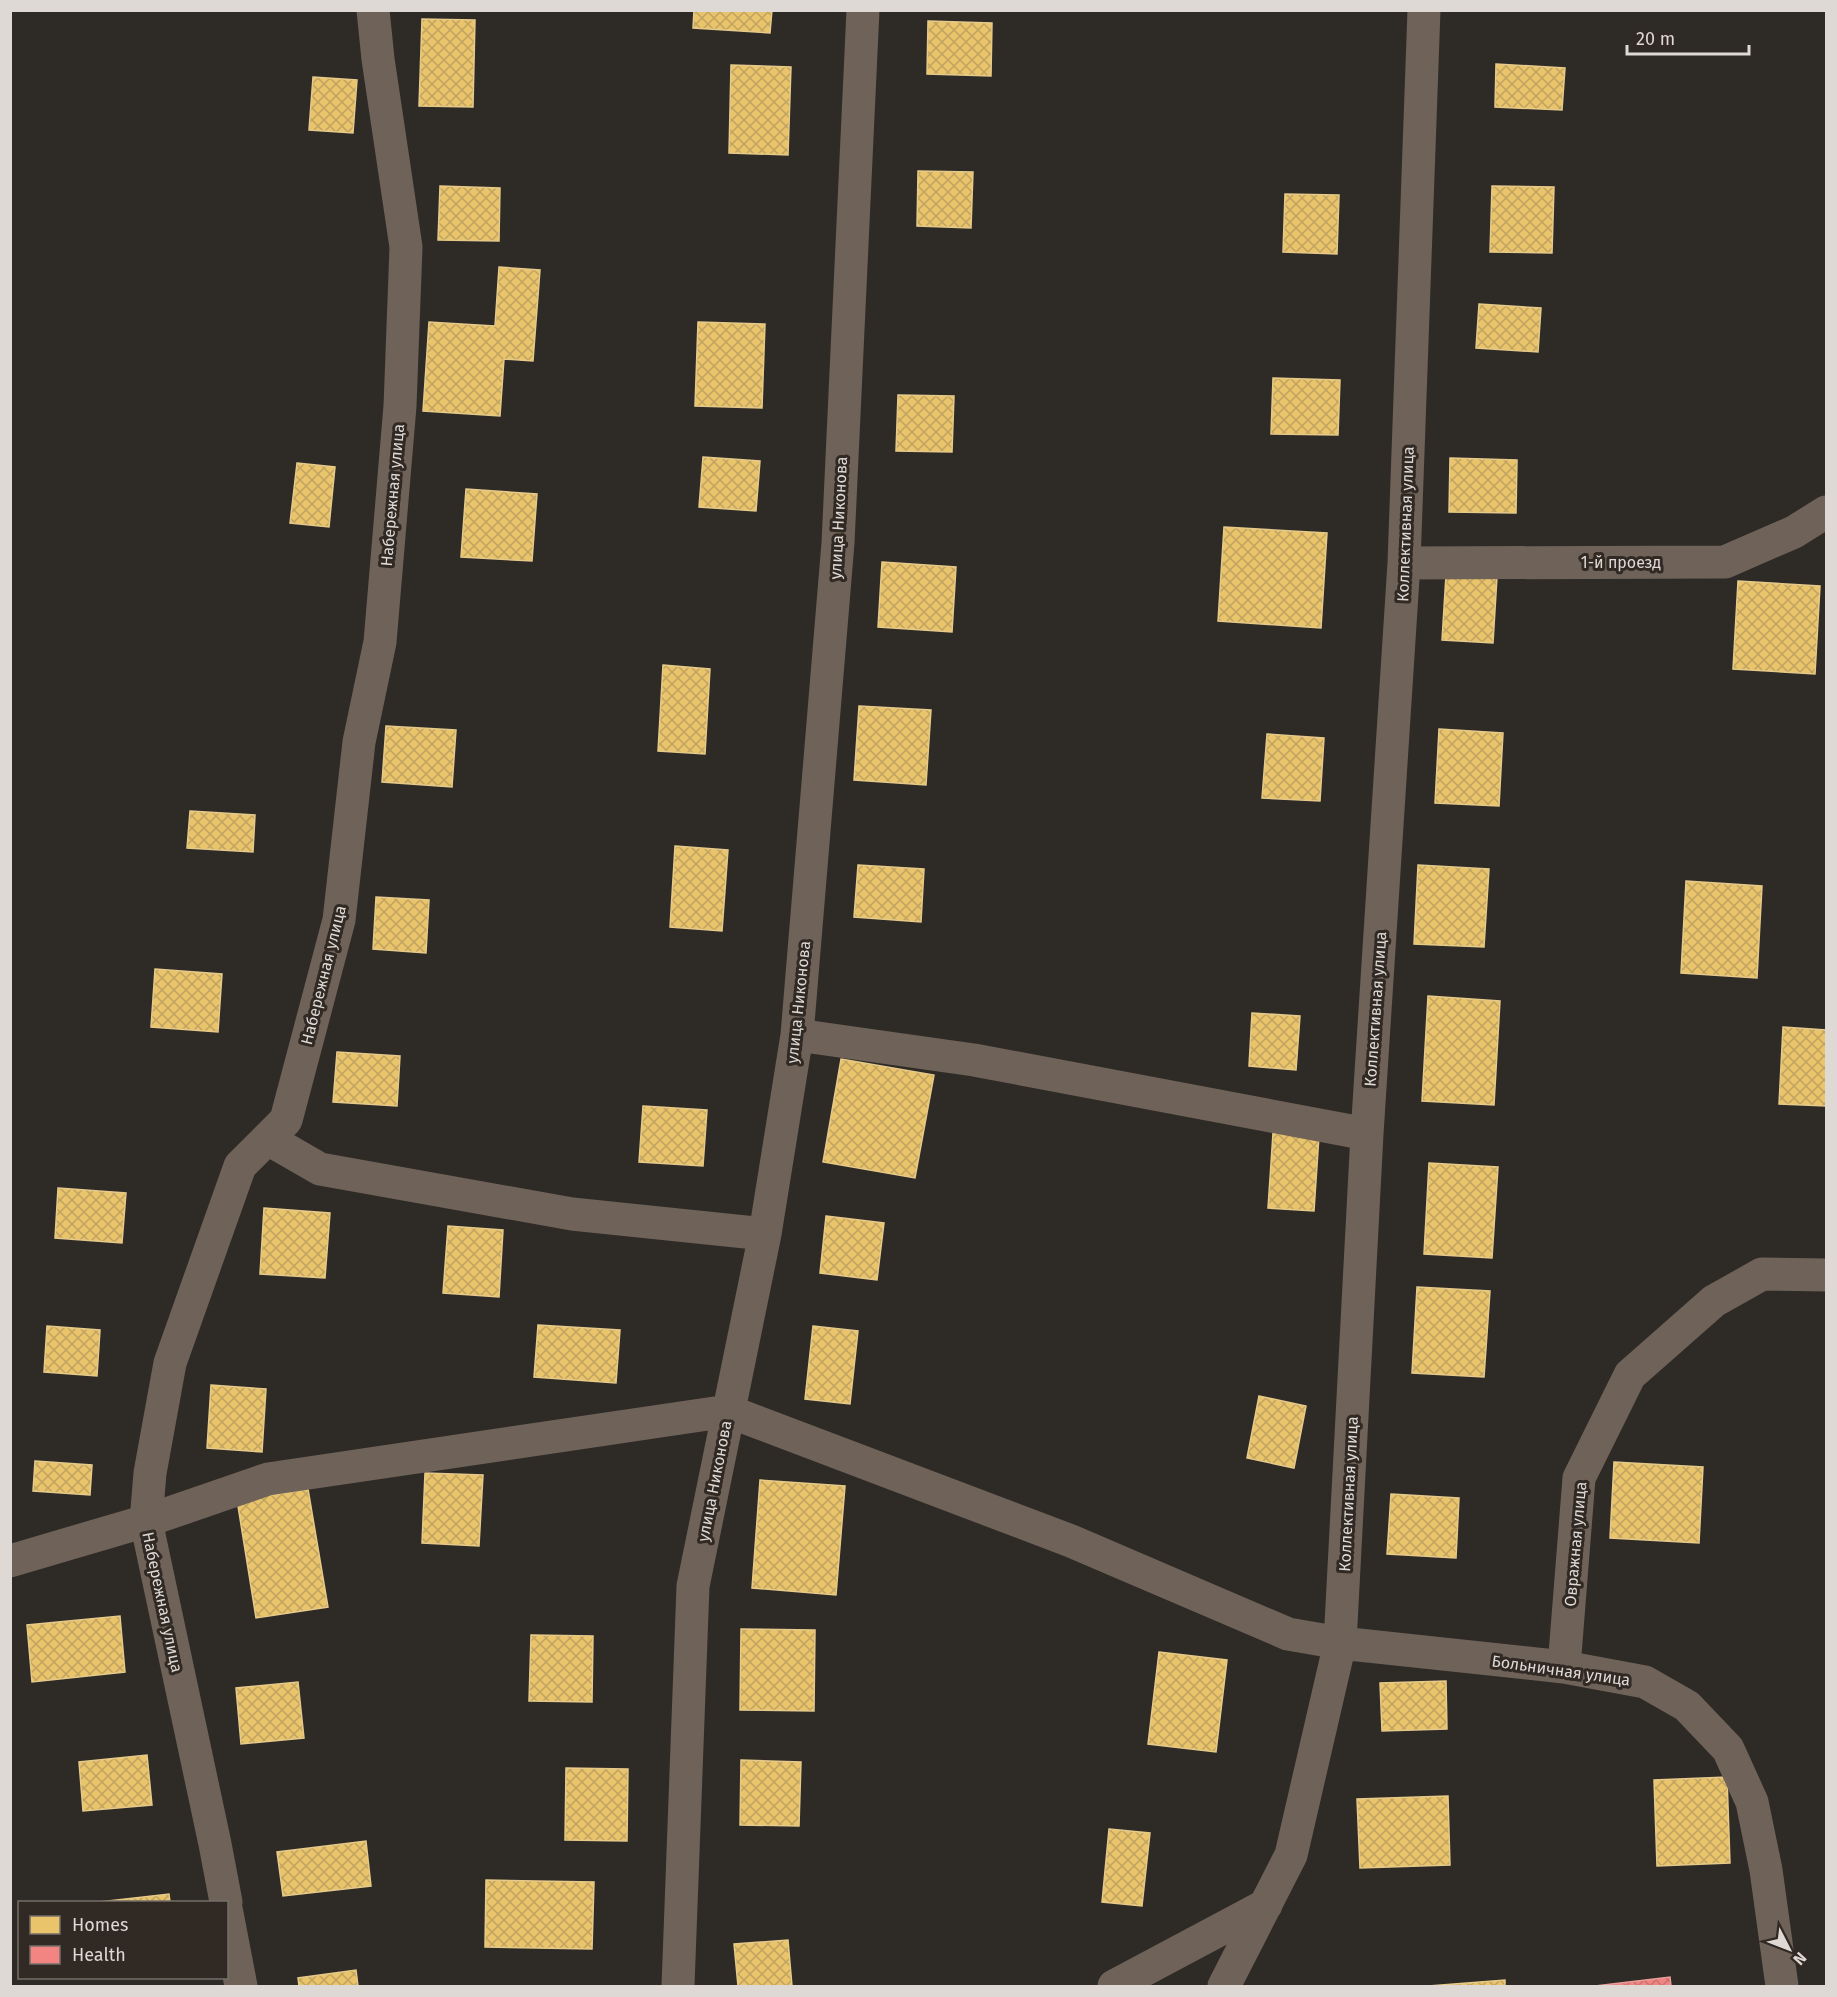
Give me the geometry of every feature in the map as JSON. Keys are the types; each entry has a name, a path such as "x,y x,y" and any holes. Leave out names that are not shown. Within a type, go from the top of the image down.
{"street":[{"name":"Набережная улица","path":"226,1901 146,1521 150,1473 170,1363 240,1166 286,1120 339,920 359,742 380,642 400,406 406,248 373,10"},
{"name":"улица Никонова","path":"678,1986 693,1586 765,1234 797,1035 838,543 863,10"},
{"name":"Коллективная улица","path":"1224,1986 1291,1855 1340,1643 1367,1134 1404,564 1424,10"},
{"name":"1-й проезд","path":"1404,564 1725,562 1794,532 1827,512"},
{"path":"797,1035 974,1060 1367,1134"},
{"path":"268,1139 320,1169 572,1214 765,1234"},
{"name":"Овражная улица","path":"1564,1667 1579,1478 1630,1375 1714,1301 1762,1275 1827,1275"},
{"path":"10,1561 146,1521 268,1479 728,1411"},
{"name":"Больничная улица","path":"728,1411 1071,1541 1288,1634 1340,1643 1564,1667 1645,1682 1687,1706 1728,1749 1752,1802 1766,1870 1782,1986"},
{"path":"1114,1986 1266,1905"},
{"path":"228,1918 241,1986"}],"building: Homes":[{"path":"694,10 772,10 770,33 693,28"},
{"path":"422,19 475,20 473,107 419,106"},
{"path":"928,21 992,23 991,76 927,74"},
{"path":"1496,64 1565,68 1562,110 1495,107"},
{"path":"731,65 791,67 788,155 729,153"},
{"path":"313,77 357,80 353,133 309,130"},
{"path":"918,171 973,172 971,228 917,226"},
{"path":"440,186 500,188 499,241 438,240"},
{"path":"1492,186 1554,187 1552,253 1490,252"},
{"path":"1285,194 1339,195 1337,254 1283,252"},
{"path":"499,267 540,270 533,361 504,359 500,416 423,411 429,322 495,326"},
{"path":"1479,304 1541,308 1538,352 1476,348"},
{"path":"698,322 765,324 762,408 695,406"},
{"path":"1273,378 1340,380 1338,435 1271,434"},
{"path":"898,395 954,396 952,452 896,451"},
{"path":"703,457 760,461 756,511 699,507"},
{"path":"1450,458 1517,460 1516,513 1449,512"},
{"path":"297,463 335,467 329,527 290,523"},
{"path":"466,489 537,494 532,561 461,557"},
{"path":"1224,527 1327,533 1321,628 1218,621"},
{"path":"882,562 956,567 952,632 878,627"},
{"path":"1446,575 1497,577 1493,643 1442,640"},
{"path":"1738,581 1820,586 1815,674 1733,669"},
{"path":"663,665 710,669 705,754 658,751"},
{"path":"859,706 931,710 926,785 854,780"},
{"path":"386,726 456,730 452,787 382,782"},
{"path":"1439,729 1503,733 1499,806 1435,803"},
{"path":"1267,734 1324,738 1320,801 1262,798"},
{"path":"190,811 255,815 253,852 187,848"},
{"path":"675,846 728,850 722,931 670,927"},
{"path":"858,865 924,869 921,922 854,917"},
{"path":"1418,865 1489,869 1484,947 1414,944"},
{"path":"1686,881 1762,886 1757,978 1681,973"},
{"path":"376,897 429,900 426,953 373,949"},
{"path":"155,969 222,974 218,1032 151,1027"},
{"path":"1428,996 1500,1001 1494,1105 1422,1101"},
{"path":"1252,1013 1300,1016 1296,1070 1249,1066"},
{"path":"1783,1027 1826,1030 1826,1106 1779,1104"},
{"path":"337,1052 400,1056 397,1106 333,1102"},
{"path":"841,1059 934,1075 915,1178 823,1162"},
{"path":"643,1106 707,1110 703,1166 639,1162"},
{"path":"1273,1133 1319,1136 1314,1211 1268,1208"},
{"path":"1429,1163 1498,1167 1492,1258 1424,1254"},
{"path":"58,1188 126,1193 122,1243 55,1238"},
{"path":"264,1208 330,1213 325,1278 260,1274"},
{"path":"826,1216 884,1223 877,1280 820,1273"},
{"path":"448,1226 503,1230 499,1297 443,1293"},
{"path":"1417,1287 1490,1291 1484,1377 1412,1373"},
{"path":"538,1325 620,1330 616,1383 534,1377"},
{"path":"47,1326 100,1330 97,1376 44,1372"},
{"path":"813,1326 858,1331 850,1404 805,1399"},
{"path":"211,1385 266,1389 262,1452 207,1448"},
{"path":"1259,1396 1306,1406 1294,1468 1247,1458"},
{"path":"35,1461 92,1465 90,1495 33,1491"},
{"path":"1614,1462 1703,1467 1699,1543 1610,1538"},
{"path":"425,1473 483,1475 479,1546 422,1543"},
{"path":"760,1480 845,1486 836,1595 752,1588"},
{"path":"308,1489 328,1607 256,1618 237,1500"},
{"path":"1391,1494 1459,1498 1456,1558 1387,1554"},
{"path":"120,1616 125,1672 32,1682 27,1625"},
{"path":"741,1629 815,1630 814,1711 740,1710"},
{"path":"531,1635 593,1636 592,1702 529,1701"},
{"path":"1159,1652 1227,1660 1216,1752 1148,1744"},
{"path":"1446,1681 1447,1729 1382,1731 1380,1683"},
{"path":"298,1682 304,1738 241,1744 236,1688"},
{"path":"147,1755 152,1805 83,1811 79,1762"},
{"path":"741,1760 801,1762 799,1826 740,1825"},
{"path":"566,1768 628,1769 627,1841 565,1840"},
{"path":"1727,1777 1730,1863 1657,1866 1654,1780"},
{"path":"1448,1796 1450,1865 1360,1868 1357,1799"},
{"path":"1109,1829 1150,1833 1142,1906 1102,1902"},
{"path":"366,1841 371,1886 283,1896 277,1852"},
{"path":"486,1880 594,1882 592,1949 485,1947"},
{"path":"169,1894 170,1901 108,1901"},
{"path":"788,1940 792,1986 738,1986 734,1944"},
{"path":"356,1970 358,1986 299,1986 298,1978"},
{"path":"1505,1980 1505,1986 1428,1986"}],"building: Health":[{"path":"1670,1977 1671,1986 1595,1986"}]}
